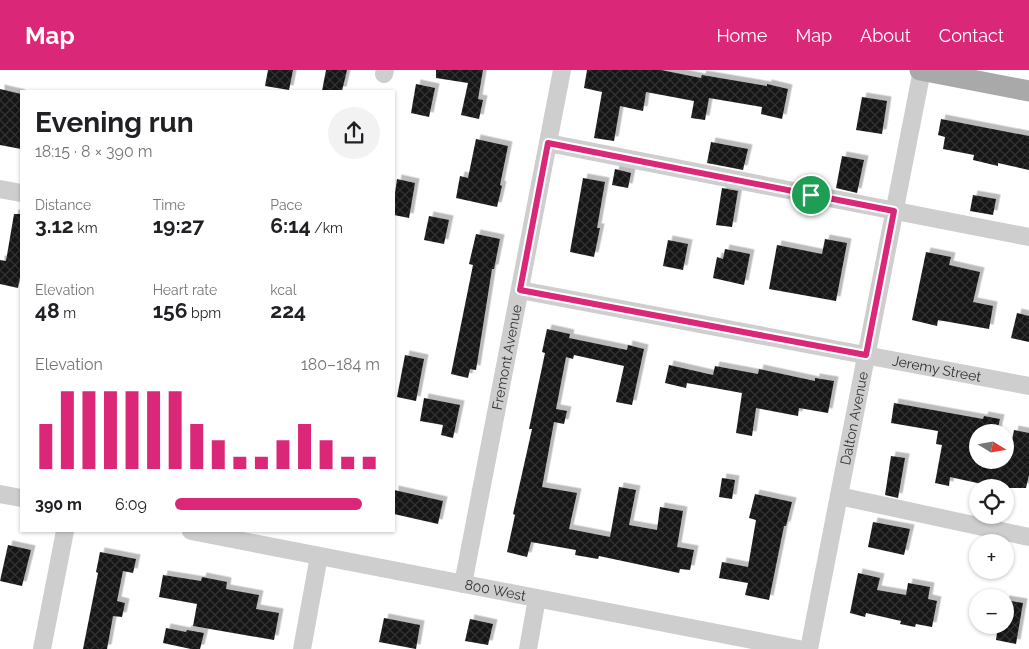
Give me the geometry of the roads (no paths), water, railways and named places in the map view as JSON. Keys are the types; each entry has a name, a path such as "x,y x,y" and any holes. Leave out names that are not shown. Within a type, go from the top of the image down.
{"main road":[{"path":"921,70 1029,91"}],"street":[{"name":"Fremont Avenue","path":"463,584 562,70"},
{"name":"Dalton Avenue","path":"810,649 921,70"},
{"path":"548,143 1029,237"},
{"path":"0,189 20,192"},
{"name":"Jeremy Street","path":"520,290 1029,386"},
{"path":"0,494 20,498"},
{"path":"839,496 1029,537"},
{"path":"42,649 65,532"},
{"name":"800 West","path":"196,532 799,649"},
{"path":"302,649 319,556"},
{"path":"528,649 537,598"}]}
